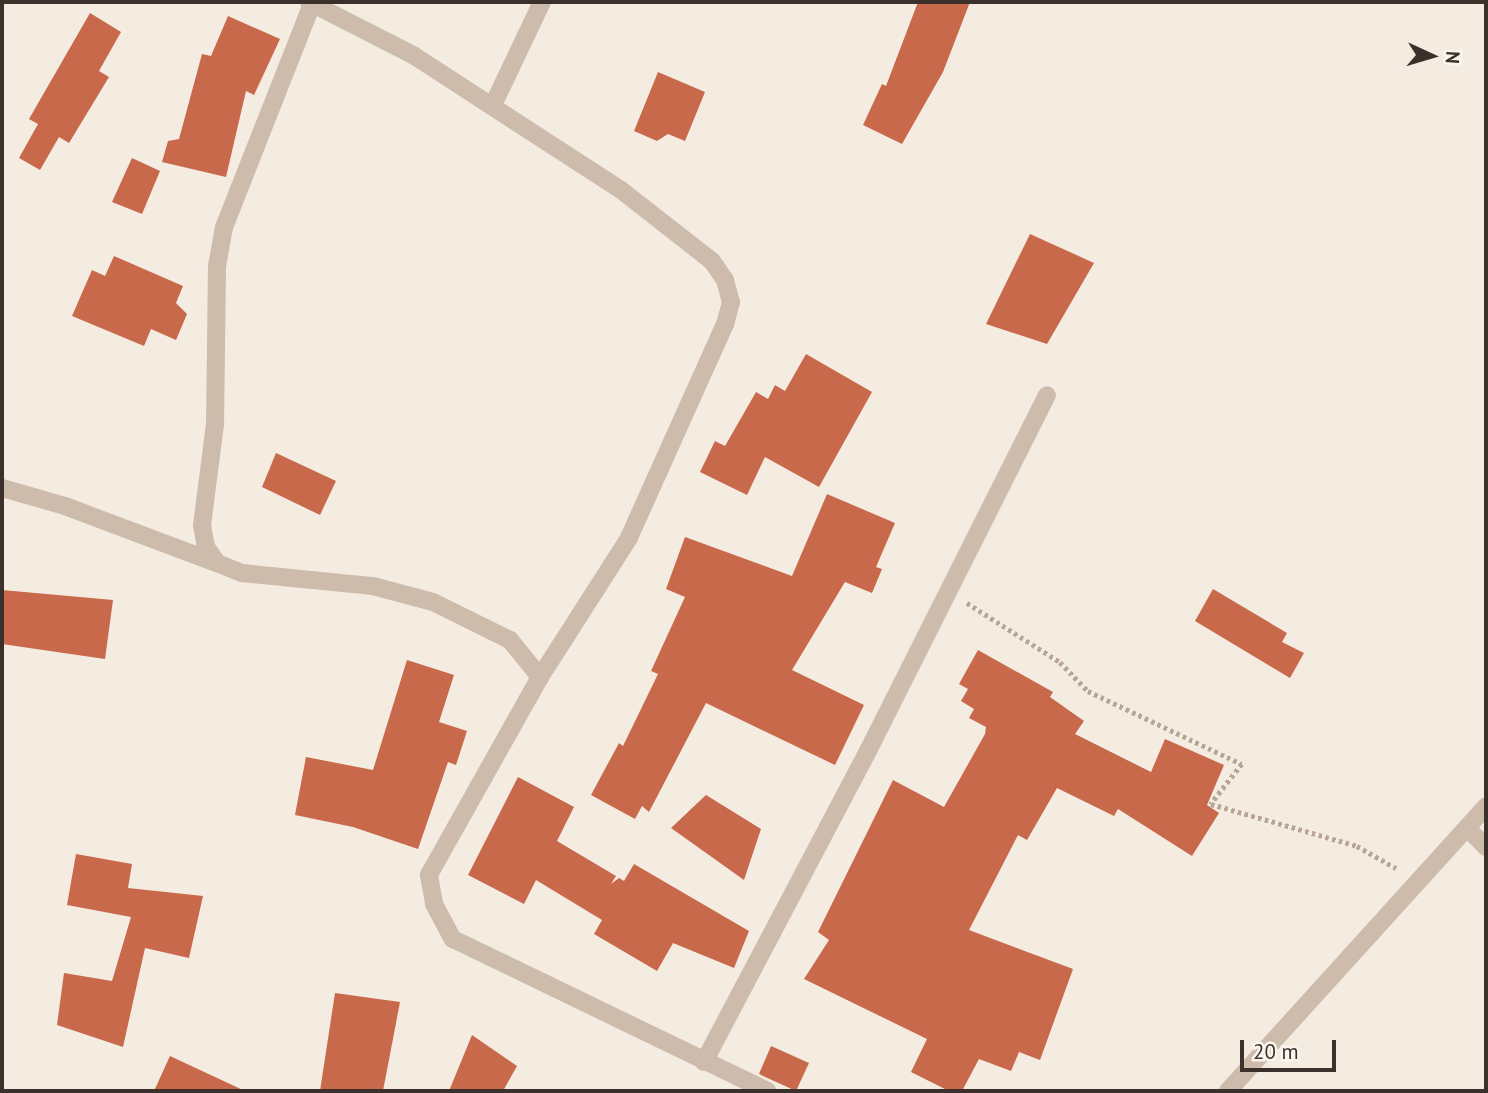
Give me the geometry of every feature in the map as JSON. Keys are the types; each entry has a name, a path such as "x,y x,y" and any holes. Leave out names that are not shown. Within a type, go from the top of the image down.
{"street":[{"path":"493,105 542,2"},
{"path":"217,563 206,547 202,525 216,412 218,265 224,227 311,3 413,55 621,190 712,261 725,280 731,302 725,324 629,538 540,677 429,874 434,904 453,939 767,1091"},
{"path":"704,1062 1047,395"},
{"path":"2,488 55,503 242,573 373,586 433,602 510,640 540,677"},
{"path":"1228,1091 1419,884 1486,806"},
{"path":"1467,828 1486,847"}],"path":[{"path":"948,592 1060,662 1088,691 1242,764 1211,804 1357,846 1383,858 1419,884"}],"building":[{"path":"918,2 970,2 943,72 902,144 863,125 882,84 886,86"},
{"path":"90,13 121,32 99,71 109,77 69,143 59,137 40,170 19,158 38,124 29,119"},
{"path":"228,16 280,39 254,95 246,91 226,177 162,162 168,141 179,139 202,54 211,56"},
{"path":"658,72 705,92 685,141 668,134 657,141 634,131"},
{"path":"132,158 160,171 142,214 112,202"},
{"path":"1030,234 1094,263 1047,344 986,324"},
{"path":"114,256 183,286 176,303 187,314 176,340 151,329 144,346 72,316 92,270 105,276"},
{"path":"806,354 872,392 819,487 765,457 747,495 700,472 715,441 725,446 756,392 768,399 775,385 785,391"},
{"path":"276,453 336,481 320,515 262,487"},
{"path":"827,494 895,523 876,567 882,569 872,593 845,582 792,670 864,705 835,765 706,703 649,812 642,806 635,819 591,795 619,743 623,746 658,674 651,671 685,597 666,589 685,537 792,576"},
{"path":"1213,589 1287,633 1282,642 1304,653 1290,678 1195,621"},
{"path":"2,590 113,600 105,659 2,644"},
{"path":"978,650 1053,692 1050,697 1084,721 1075,734 1151,772 1165,739 1224,765 1207,805 1219,813 1192,856 1118,809 1114,816 1057,788 1027,840 1018,835 969,930 1073,969 1040,1060 1019,1052 1011,1071 979,1059 962,1091 949,1091 911,1072 927,1039 804,979 829,940 818,932 893,780 944,807 985,734 986,727 969,718 974,709 961,701 968,689 959,684"},
{"path":"407,660 454,675 439,722 467,731 456,765 448,762 418,849 353,827 295,815 306,757 373,770"},
{"path":"518,777 574,807 557,841 616,876 611,884 619,878 624,881 634,864 749,931 734,968 673,943 657,971 594,934 602,920 536,880 524,904 468,875"},
{"path":"706,795 761,829 744,880 671,828"},
{"path":"76,854 132,864 128,888 203,896 189,958 145,948 123,1047 57,1025 64,973 112,981 131,917 67,905"},
{"path":"335,993 400,1002 383,1091 320,1091"},
{"path":"472,1035 517,1066 503,1091 449,1091"},
{"path":"771,1046 809,1063 796,1091 759,1074"},
{"path":"170,1056 245,1091 154,1091"}]}
